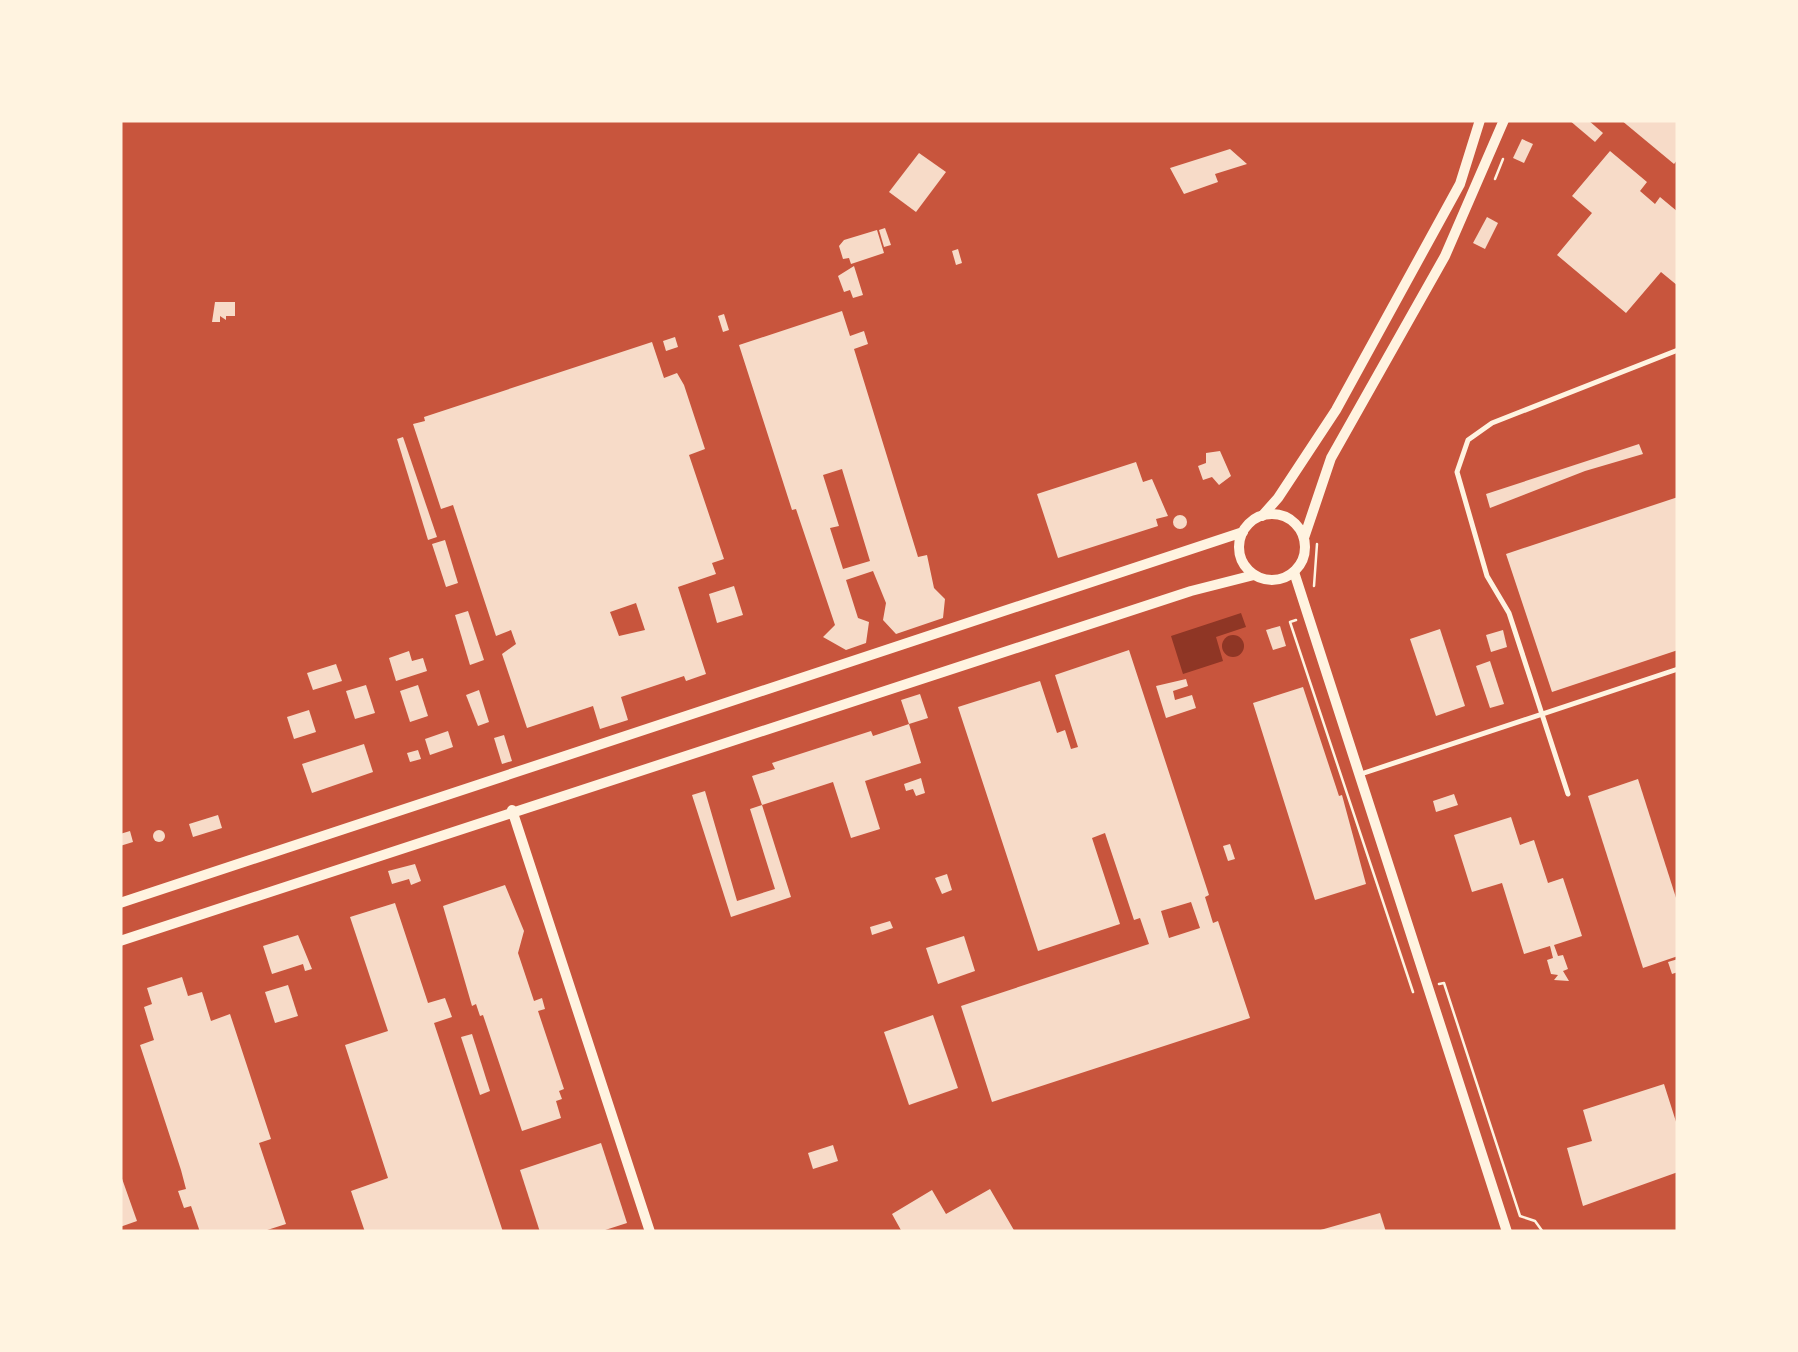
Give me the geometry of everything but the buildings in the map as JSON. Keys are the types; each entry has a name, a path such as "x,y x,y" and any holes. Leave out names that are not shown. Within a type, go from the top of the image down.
{"street":[{"path":"120,903 1243,532 1278,498 1336,410 1460,184 1480,120"},
{"path":"120,941 1172,597 1254,575 1274,580 1294,572 1304,556 1304,538 1331,458 1445,256 1506,124"},
{"path":"1262,516 1292,521 1304,538"},
{"path":"1243,532 1239,551 1254,575"},
{"path":"1294,572 1507,1232"},
{"path":"512,810 650,1232"}],"lane":[{"path":"1568,794 1508,613 1486,576 1457,472 1468,440 1492,423 1678,350"},
{"path":"1358,775 1678,669"}],"path":[{"path":"1493,182 1505,154"},
{"path":"1314,597 1317,542"},
{"path":"1290,622 1414,993"},
{"path":"1444,983 1520,1216 1535,1222 1542,1232"}],"shaded area":[{"path":"1241,613 1246,627 1216,637 1223,661 1183,674 1171,636"},
{"path":"1233,635 1241,638 1241,654 1233,657 1225,654 1222,646 1225,638"}]}
